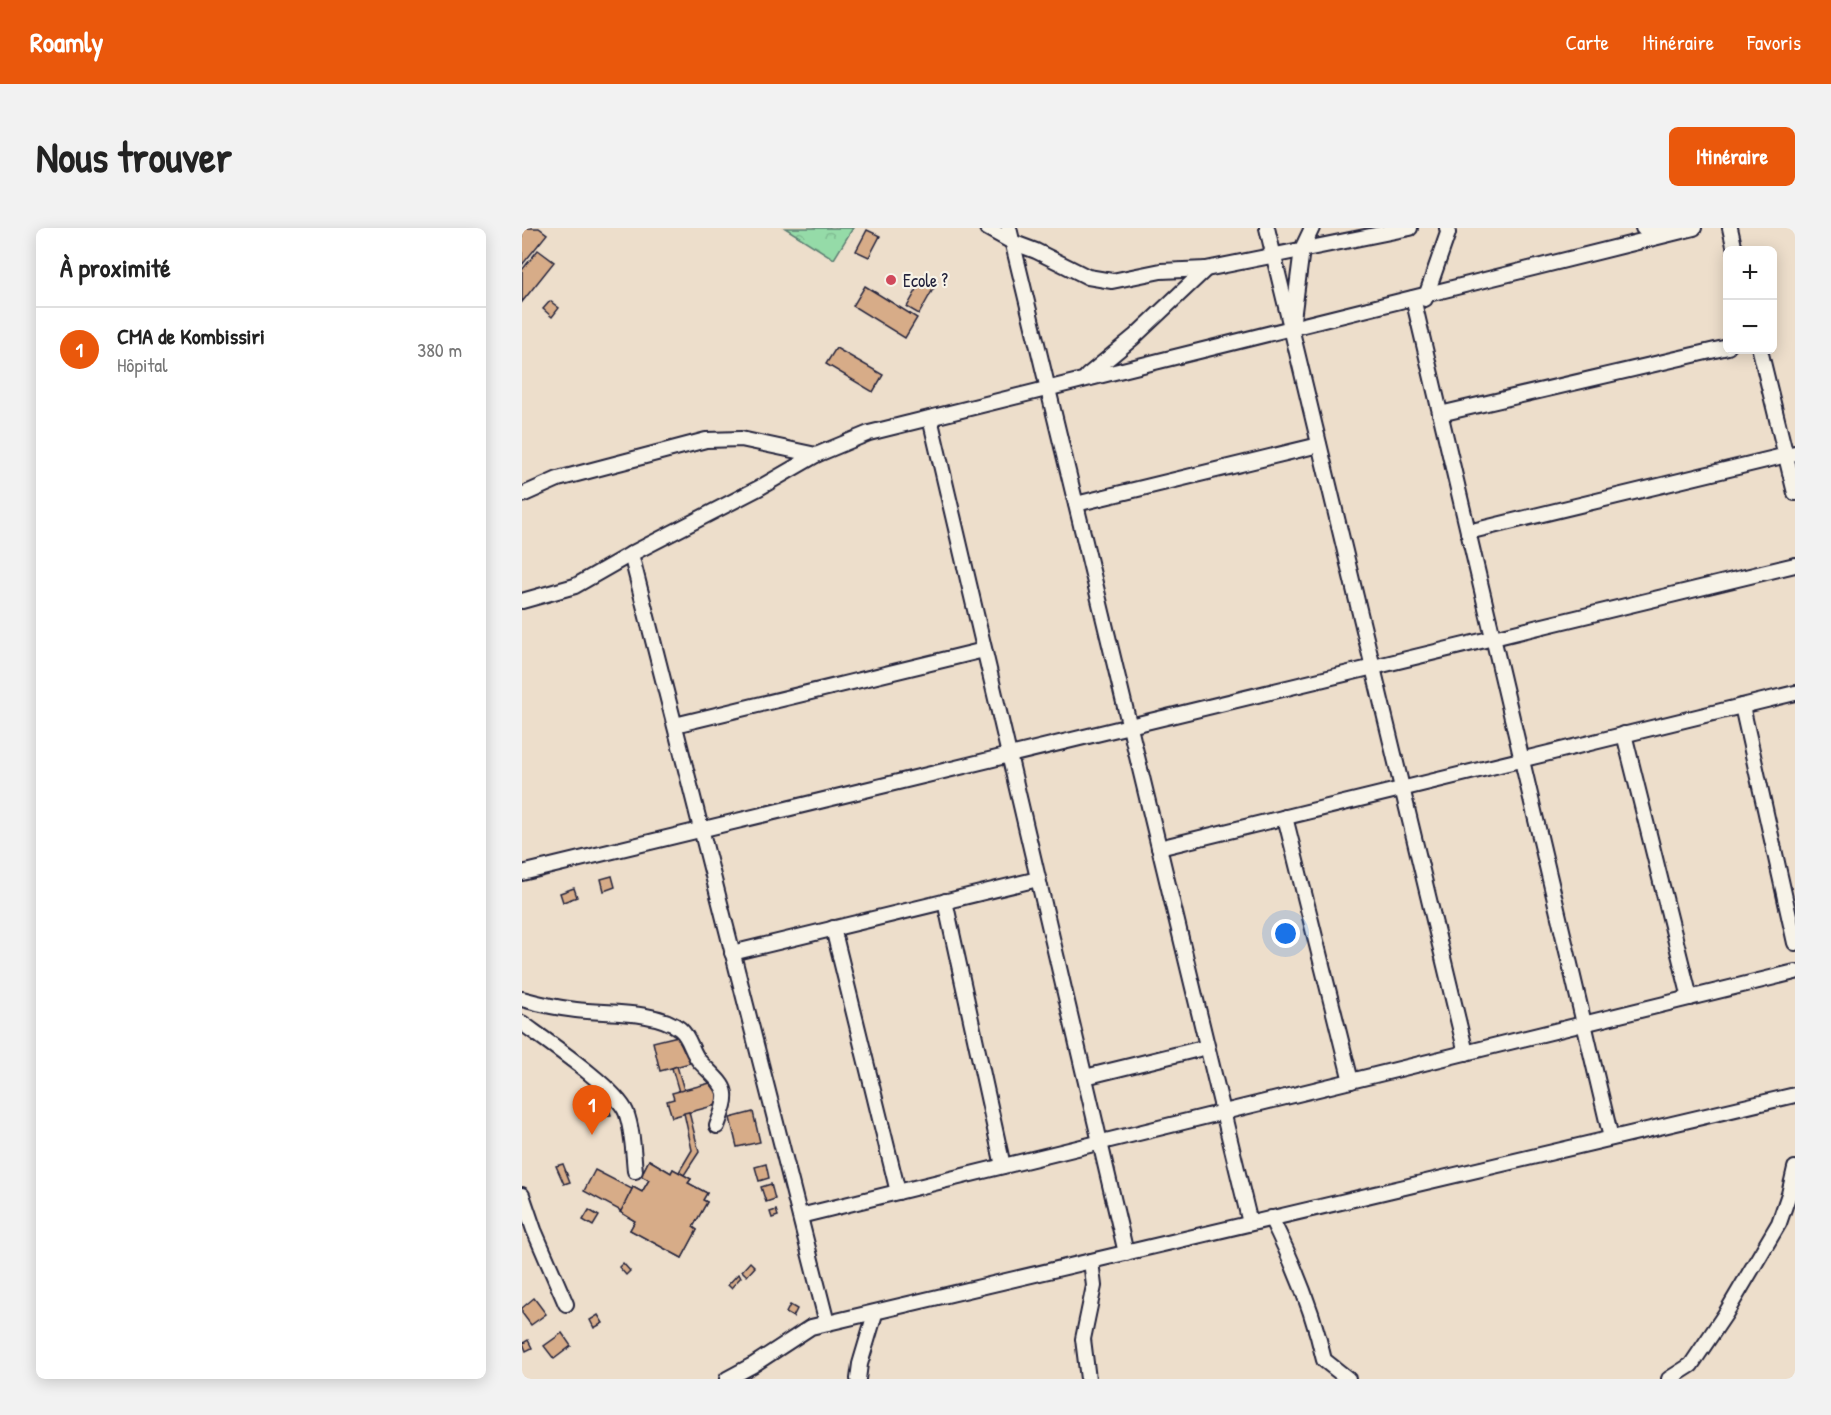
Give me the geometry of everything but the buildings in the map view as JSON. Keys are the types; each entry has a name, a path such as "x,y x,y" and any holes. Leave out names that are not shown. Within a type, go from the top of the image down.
{"street":[{"path":"987,228 1088,277 1112,281 1161,272 1206,269 1410,228"},
{"path":"1009,228 1250,1223"},
{"path":"1267,228 1466,1053"},
{"path":"1291,328 1302,249 1312,228"},
{"path":"1447,228 1448,233 1420,296 1419,321 1611,1138"},
{"path":"1643,228 1670,234"},
{"path":"522,601 575,586 816,455 869,434 1694,228"},
{"path":"1730,228 1735,246"},
{"path":"1083,379 1134,337 1206,269"},
{"path":"1440,414 1723,348"},
{"path":"1761,354 1790,454 1795,493"},
{"path":"930,418 1126,1253"},
{"path":"522,495 558,479 706,440 741,439 816,455"},
{"path":"1076,504 1319,446"},
{"path":"1468,532 1790,454"},
{"path":"631,554 827,1323"},
{"path":"522,873 1795,565"},
{"path":"675,725 984,650"},
{"path":"1159,848 1795,693"},
{"path":"1742,706 1795,943"},
{"path":"1624,734 1690,998"},
{"path":"1285,817 1351,1081"},
{"path":"732,953 1038,879"},
{"path":"945,901 1003,1166"},
{"path":"833,928 898,1192"},
{"path":"800,1216 1795,972"},
{"path":"522,999 575,1010 667,1020 687,1035 695,1057 725,1089 726,1101 717,1126"},
{"path":"522,1023 615,1096 625,1110 629,1123 635,1172"},
{"path":"1085,1077 1207,1047"},
{"path":"726,1379 753,1365 811,1327 1795,1095"},
{"path":"1669,1379 1691,1365 1726,1312 1779,1223 1790,1194 1795,1168"},
{"path":"522,1195 534,1230 566,1304"},
{"path":"1271,1218 1289,1255 1317,1327 1324,1360 1348,1379"},
{"path":"1088,1379 1083,1339 1094,1286 1091,1261"},
{"path":"858,1379 860,1364 874,1317"}],"green space":[{"path":"785,228 853,228 834,259"}],"place":[{"name":"Ecole ?","path":"891,280"},
{"name":"CMA de Kombissiri","path":"592,1135"}]}
